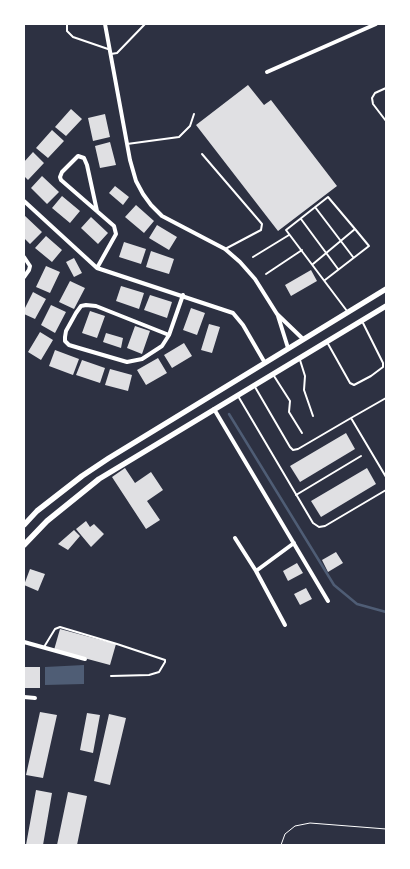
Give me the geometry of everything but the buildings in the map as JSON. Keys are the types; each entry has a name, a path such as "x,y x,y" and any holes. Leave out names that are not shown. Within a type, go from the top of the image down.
{"main road":[{"path":"24,525 37,512 82,476 288,348 386,290"},
{"path":"24,545 54,515 99,479 386,306"}],"street":[{"path":"105,24 127,144 136,181 151,206 162,216 224,249 240,262 254,279 277,314 303,340"},
{"path":"267,72 376,24"},
{"path":"96,268 116,234 114,226 63,183 60,178 70,163 78,156 84,158 87,165 97,211"},
{"path":"25,204 96,268 233,312 243,324 265,363"},
{"path":"24,257 30,266 24,277"},
{"path":"170,335 96,306 86,304 81,306 76,313 66,331 65,341 74,347 127,362 142,359 162,346 170,335 183,296"},
{"path":"277,314 288,348"},
{"path":"214,409 328,601"},
{"path":"235,538 256,571 284,625"},
{"path":"256,571 294,543"},
{"path":"24,642 85,659"},
{"path":"24,697 35,698"}],"lane":[{"path":"67,24 67,31 73,37 117,53 145,24"},
{"path":"386,88 375,93 372,98 373,104 386,121"},
{"path":"127,144 179,137 190,126 194,114"},
{"path":"202,154 262,224 261,230 224,249"},
{"path":"325,280 369,246 328,197 286,230 348,313"},
{"path":"315,207 354,258"},
{"path":"301,219 338,270"},
{"path":"313,264 355,229"},
{"path":"253,257 290,235"},
{"path":"266,274 302,250"},
{"path":"327,341 350,383 354,385 371,376 383,366 383,363 362,320"},
{"path":"300,358 305,376 304,390 313,416"},
{"path":"273,374 290,400 289,412 302,433"},
{"path":"254,386 293,450 298,450 386,398"},
{"path":"238,395 312,523 319,527 325,526 386,490"},
{"path":"351,418 386,477"},
{"path":"296,495 361,456"},
{"path":"44,647 55,629 60,627 117,644 166,662 159,672 149,675 111,676"}],"path":[{"path":"281,845 285,834 295,826 310,823 386,829"}],"water":[{"path":"84,665 84,684 45,685 45,667"}],"waterway":[{"path":"229,414 334,585 357,604 386,612"}]}
